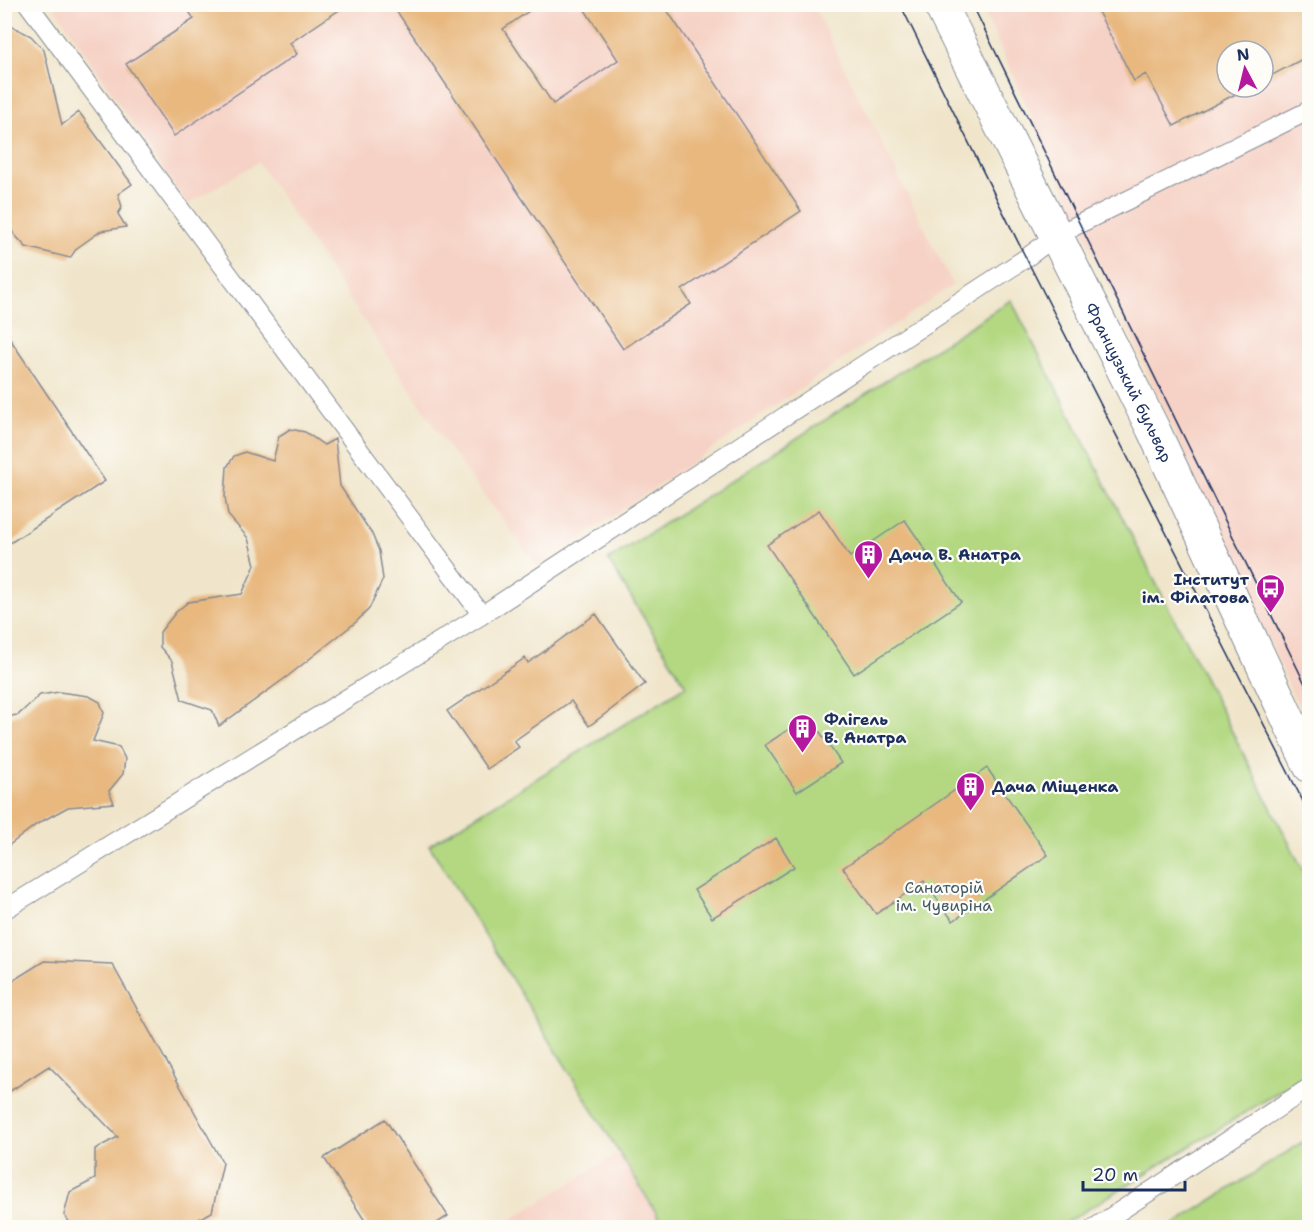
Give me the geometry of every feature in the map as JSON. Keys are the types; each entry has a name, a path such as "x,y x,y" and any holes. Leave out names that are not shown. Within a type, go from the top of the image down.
{"street":[{"name":"Французький бульвар","path":"940,4 1173,471 1310,766"}],"lane":[{"path":"28,4 482,615"},
{"path":"4,910 482,615 1026,258 1057,235 1310,110"},
{"path":"1094,1227 1310,1087"}],"shaded area":[{"path":"53,5 813,5 953,285 538,567 451,451 258,162 187,205"},
{"path":"981,5 1309,5 1309,730"},
{"path":"619,1153 665,1227 499,1227"}],"green space":[{"name":"Санаторій ім. Чувиріна","path":"1011,300 1309,882 1309,1073 1059,1227 665,1227 429,845 686,686 608,560"},
{"path":"1309,1138 1309,1227 1170,1227"}],"building":[{"path":"184,4 348,4 290,43 297,54 174,136 126,64 194,19"},
{"path":"392,4 539,4 503,29 553,104 618,60 581,4 663,4 801,211 682,290 691,304 623,349"},
{"path":"1094,4 1310,4 1310,55 1275,74 1275,39 1215,39 1215,99 1226,99 1174,126 1146,74 1134,81"},
{"path":"4,22 31,36 44,50 62,125 79,112 132,184 118,194 122,207 118,214 126,227 101,231 77,248 70,258 26,247 14,234 4,208"},
{"path":"4,330 105,481 4,547"},
{"path":"290,429 305,432 324,445 335,439 340,486 372,534 379,551 383,579 369,609 356,622 288,676 219,726 212,710 182,700 172,661 160,647 160,632 176,612 188,602 242,594 255,565 248,538 228,515 225,497 227,467 234,456 245,452 273,461 279,436"},
{"name":"Дача В. Анатра","path":"819,510 850,557 905,520 961,602 854,674 767,545"},
{"path":"596,614 645,684 589,726 571,701 514,741 519,747 487,769 447,711 525,658 528,663"},
{"path":"59,692 89,696 100,702 104,713 93,741 119,747 125,759 123,774 109,791 114,803 68,807 37,824 4,849 4,717 18,715 40,695"},
{"name":"Флігель В. Анатра","path":"809,716 841,763 797,792 765,745"},
{"name":"Дача Міщенка","path":"987,768 1048,855 953,921 924,881 876,914 843,868"},
{"path":"776,838 794,867 712,918 694,890"},
{"path":"44,961 112,964 223,1163 212,1212 184,1227 73,1227 64,1215 70,1192 95,1179 95,1149 118,1137 49,1066 4,1095 4,986"},
{"path":"385,1119 448,1216 431,1227 369,1227 324,1158"}],"tram line":[{"path":"900,4 1026,258 1310,815"},
{"path":"972,4 1310,694"}],"place":[{"name":"Дача В. Анатра","path":"868,580"},
{"name":"Інститут ім. Філатова","path":"1270,614"},
{"name":"Флігель В. Анатра","path":"803,754"},
{"name":"Дача Міщенка","path":"971,812"}]}
